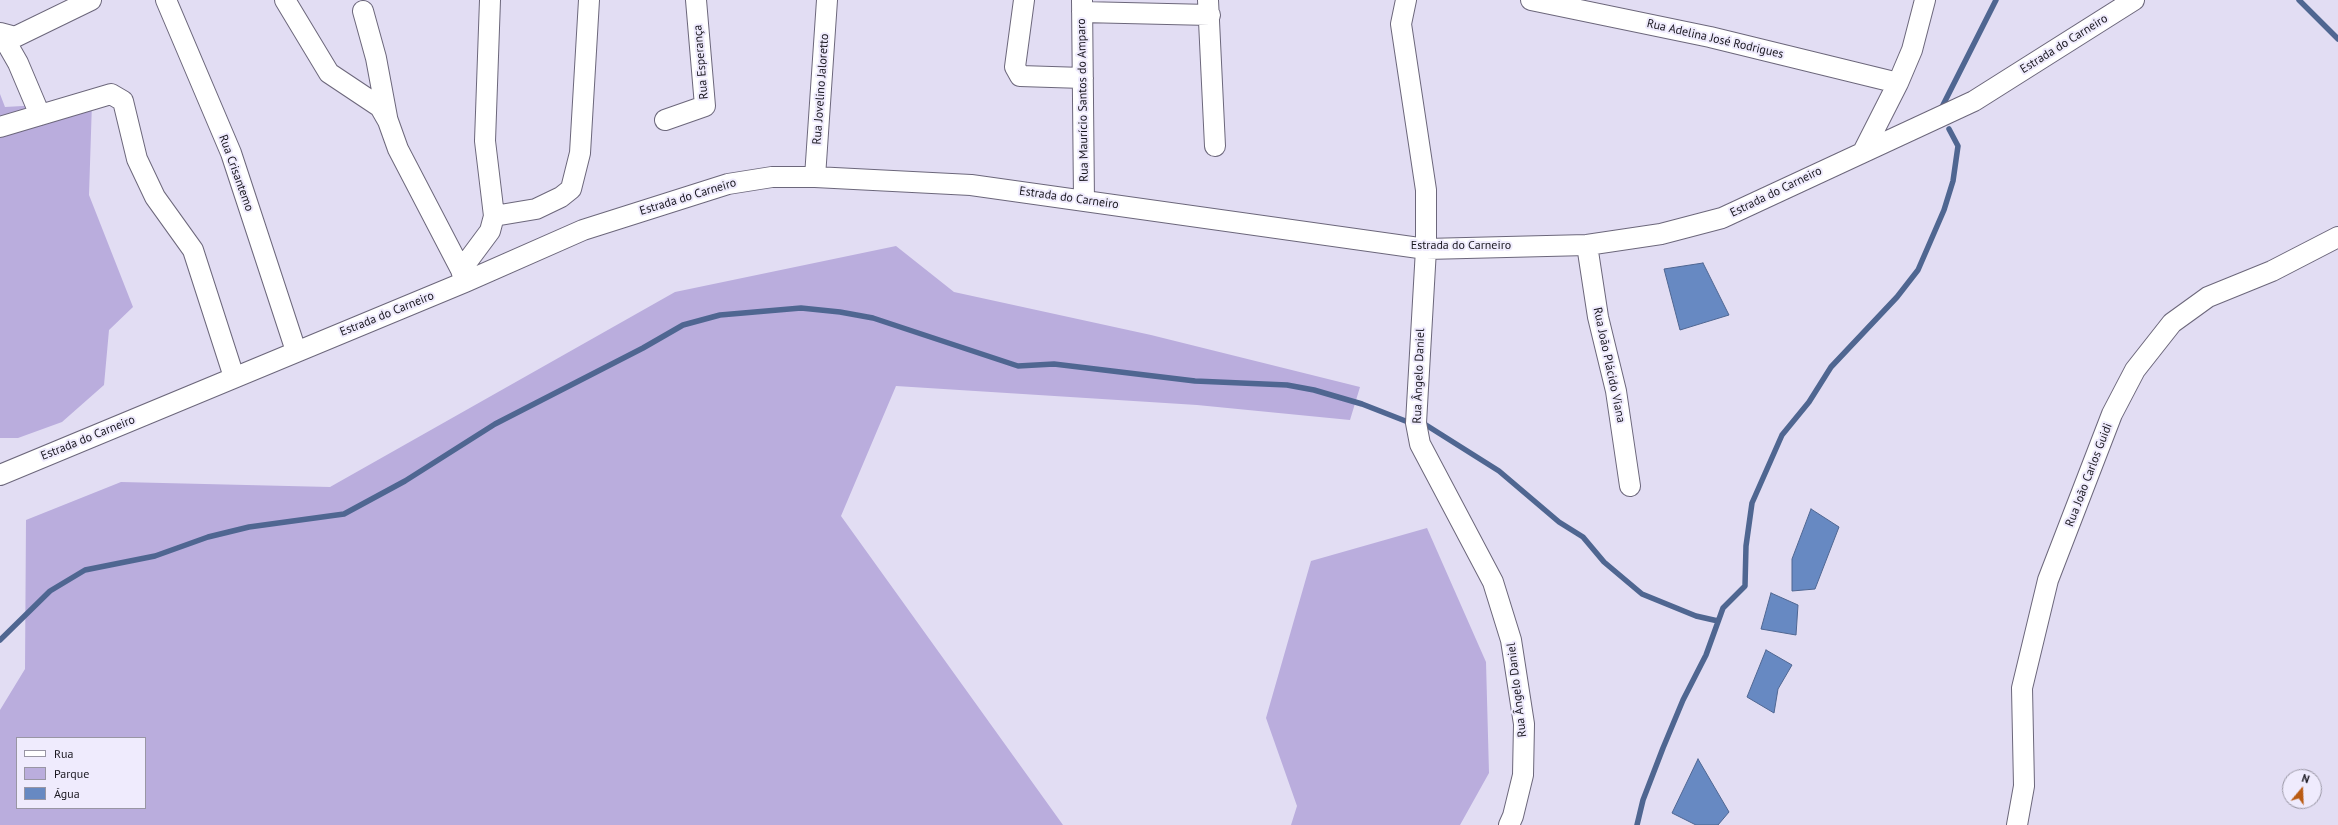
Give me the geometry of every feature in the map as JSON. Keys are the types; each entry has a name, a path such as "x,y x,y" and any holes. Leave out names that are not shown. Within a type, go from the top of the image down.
{"street":[{"path":"1,34 15,37 91,0"},
{"name":"Rua Crisantemo","path":"166,0 231,153 296,351"},
{"path":"285,0 329,73 380,107 388,121 402,155 463,276"},
{"path":"463,276 490,231 494,216 485,140 490,0"},
{"path":"494,216 536,209 560,197 571,189 580,153 588,0"},
{"name":"Rua Esperança","path":"665,120 706,106 696,0"},
{"name":"Rua Jovelino Jaloretto","path":"815,177 827,0"},
{"path":"1024,0 1015,67 1020,76 1083,78"},
{"name":"Rua Ângelo Daniel","path":"1406,0 1401,24 1426,190 1426,249 1416,423 1420,444 1492,582 1511,640 1524,732 1523,775 1514,816 1509,825"},
{"name":"Rua Adelina José Rodrigues","path":"1532,0 1710,37 1898,83"},
{"path":"1864,150 1898,83 1914,43 1925,0"},
{"name":"Estrada do Carneiro","path":"0,475 296,351 463,276 583,230 728,184 772,177 815,177 971,186 1084,200 1426,249 1587,244 1661,234 1722,218 1864,150 1974,101 2134,0"},
{"path":"1082,6 1209,7 1215,146"},
{"name":"Rua Maurício Santos do Amparo","path":"1082,6 1084,200"},
{"path":"363,12 376,58 388,121"},
{"path":"1,34 18,63 40,115"},
{"path":"0,127 110,94 124,101 137,160 155,197 193,250 234,377"},
{"name":"Rua João Carlos Guidi","path":"2016,825 2024,786 2022,688 2048,580 2112,414 2135,370 2172,324 2208,297 2272,271 2338,237"},
{"name":"Rua João Plácido Viana","path":"1587,244 1598,317 1616,391 1630,486"}],"green space":[{"path":"0,94 5,107 92,102 89,195 133,307 109,330 104,385 62,422 18,438 0,438"},
{"path":"896,246 954,292 1151,335 1360,387 1350,420 1197,405 896,386 841,516 1063,825 0,825 0,710 25,669 26,520 121,482 330,487 675,292"},
{"path":"1427,528 1486,662 1489,773 1460,825 1291,825 1297,806 1266,718 1311,561"}],"water":[{"path":"1703,263 1729,315 1680,330 1664,269"},
{"path":"1811,509 1839,527 1815,589 1792,591 1792,559"},
{"path":"1771,593 1798,605 1796,635 1761,629"},
{"path":"1766,650 1792,665 1778,689 1774,713 1747,697"},
{"path":"1698,759 1729,812 1718,825 1696,825 1672,813"}],"waterway":[{"path":"1942,107 1996,0"},
{"path":"2299,0 2338,39"},
{"path":"1637,825 1643,800 1663,748 1683,700 1706,655 1723,608 1745,586 1746,546 1752,503 1782,435 1809,402 1831,367 1897,297 1918,270 1944,210 1953,181 1958,146 1949,129"},
{"path":"0,640 50,591 85,570 155,556 208,537 249,527 344,514 405,481 495,424 643,348 683,325 720,315 801,308 840,312 873,318 1018,366 1054,364 1195,381 1287,385 1314,390 1362,404 1408,422"},
{"path":"1426,425 1499,471 1559,522 1583,537 1604,562 1642,594 1696,616 1718,621"}]}
